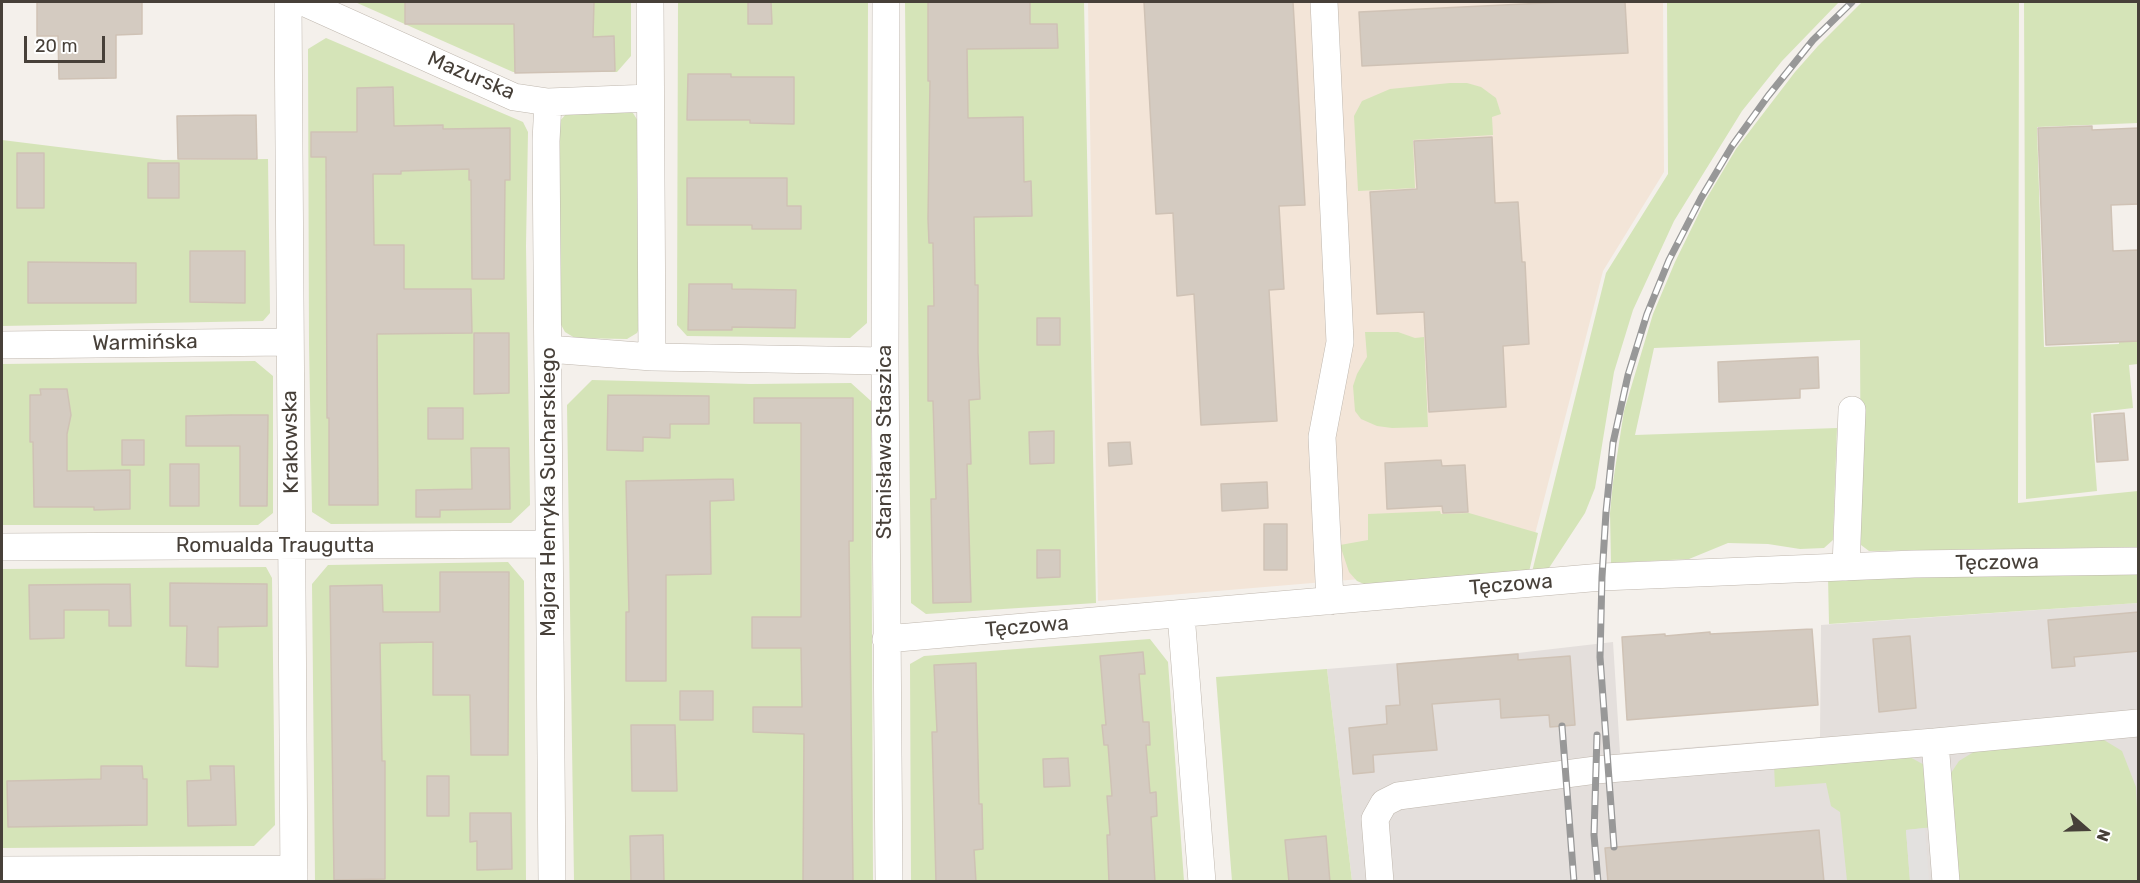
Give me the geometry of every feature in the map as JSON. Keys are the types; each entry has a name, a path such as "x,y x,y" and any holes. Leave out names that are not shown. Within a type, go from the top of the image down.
{"street":[{"name":"Krakowska","path":"288,2 294,875"},
{"name":"Mazurska","path":"303,2 514,97 548,102 650,98"},
{"path":"650,2 652,357"},
{"name":"Stanisława Staszica","path":"886,2 885,361 889,882"},
{"path":"1324,2 1340,342 1322,437 1330,601"},
{"name":"Majora Henryka Sucharskiego","path":"548,102 552,882"},
{"name":"Warmińska","path":"2,345 289,342"},
{"path":"548,349 652,357 885,361"},
{"path":"1846,567 1852,410"},
{"name":"Romualda Traugutta","path":"2,547 549,543"},
{"name":"Tęczowa","path":"886,639 1602,577 1846,567 2139,561"},
{"path":"1182,614 1202,882"},
{"path":"1380,882 1375,819 1384,804 1398,796 1596,770 2139,723"},
{"path":"1935,742 1946,882"},
{"path":"2,870 294,875"}],"shaded area":[{"path":"1088,2 1663,2 1664,172 1603,271 1527,565 1098,601"},
{"path":"2138,603 2138,881 1352,881 1327,669 1518,653 1613,642 1620,753 1820,737 1821,625"},
{"path":"1925,828 1929,881 1910,881 1906,830"}],"green space":[{"path":"355,2 631,2 631,56 617,72 513,72"},
{"path":"678,2 868,2 867,323 850,338 687,336 677,325"},
{"path":"905,2 1084,2 1096,603 926,614 911,603"},
{"path":"1667,2 1839,2 1782,61 1742,111 1674,221 1633,310 1614,372 1595,488 1585,513 1547,571 1532,572 1606,273 1668,174"},
{"path":"1862,2 2019,2 2018,503 2138,491 2138,547 1869,551 1861,545 1860,340 1654,348 1635,435 1837,428 1833,540 1824,548 1800,549 1768,544 1728,543 1689,559 1611,563 1610,513 1624,411 1653,314 1675,262 1705,201 1736,149 1795,72"},
{"path":"2024,2 2138,2 2138,123 2037,127 2044,347 2119,344 2119,335 2138,335 2138,364 2129,365 2133,408 2091,413 2097,491 2026,499"},
{"path":"326,38 523,122 528,132 526,246 530,505 511,523 331,524 312,512 308,49"},
{"path":"1467,83 1481,87 1496,98 1501,114 1492,117 1493,135 1413,140 1415,188 1358,191 1354,116 1362,101 1390,89"},
{"path":"624,108 633,113 638,121 642,322 637,333 627,339 575,338 565,332 559,321 559,122 566,114"},
{"path":"2,140 163,160 268,159 270,313 263,321 2,326"},
{"path":"1365,332 1398,332 1415,338 1424,337 1428,427 1377,426 1361,419 1355,411 1353,386 1367,357"},
{"path":"255,361 273,376 273,513 258,525 2,525 2,364"},
{"path":"592,380 751,384 851,383 871,401 873,881 574,881 567,405"},
{"path":"1440,511 1441,514 1469,513 1538,533 1529,572 1364,584 1357,581 1349,572 1340,545 1368,540 1368,514"},
{"path":"508,562 524,581 526,881 315,881 312,584 328,565"},
{"path":"266,567 272,578 275,825 254,846 2,848 2,569"},
{"path":"2138,574 2138,603 1829,624 1828,576"},
{"path":"1150,639 1168,662 1184,881 911,881 910,664 924,656"},
{"path":"1327,669 1352,881 1232,881 1216,677"},
{"path":"2104,740 2122,751 2136,787 2138,881 1954,881 1949,776 1959,761 1977,750"},
{"path":"1908,756 1928,767 1933,827 1906,830 1910,881 1847,881 1840,812 1831,806 1826,783 1775,787 1774,765"}],"building":[{"path":"37,2 142,2 142,34 116,35 116,78 59,79 58,36 37,36"},
{"path":"405,2 594,2 593,37 614,36 615,71 515,73 514,24 405,24"},
{"path":"748,2 771,2 772,24 748,24"},
{"path":"928,2 1030,2 1030,24 1057,24 1058,48 967,49 968,118 1023,117 1024,182 1031,181 1032,216 974,217 980,399 969,400 971,464 967,464 971,602 933,603 931,499 936,499 933,401 928,401 928,306 934,306 933,243 929,243 928,219 930,81 928,81"},
{"path":"1144,2 1293,2 1305,205 1279,206 1284,289 1269,290 1277,421 1201,425 1194,294 1177,296 1173,213 1156,214"},
{"path":"1565,2 1625,2 1628,53 1362,66 1359,12"},
{"path":"688,74 794,77 794,124 750,123 750,120 687,120"},
{"path":"393,87 394,126 443,125 443,129 510,128 510,180 505,180 504,279 472,279 469,169 373,174 374,245 404,245 404,289 471,289 472,333 377,334 378,505 329,505 326,157 311,157 311,132 357,132 357,88"},
{"path":"256,115 257,159 178,159 177,116"},
{"path":"2092,126 2092,130 2139,128 2139,204 2111,205 2113,251 2139,250 2139,341 2046,345 2038,128"},
{"path":"1492,137 1495,203 1518,202 1522,262 1525,262 1529,344 1503,346 1506,407 1429,412 1424,312 1377,314 1370,192 1417,189 1414,141"},
{"path":"17,153 44,153 44,208 17,208"},
{"path":"148,163 179,163 179,198 148,198"},
{"path":"687,178 787,178 787,206 801,206 801,229 752,229 752,225 687,225"},
{"path":"190,251 245,251 245,303 190,302"},
{"path":"28,262 136,263 136,303 28,303"},
{"path":"689,284 732,284 732,289 796,290 795,328 732,327 732,330 688,330"},
{"path":"1037,318 1060,318 1060,345 1037,345"},
{"path":"474,333 509,333 509,393 474,394"},
{"path":"1818,357 1819,388 1800,389 1800,398 1719,402 1718,362"},
{"path":"40,389 67,389 71,415 67,434 67,471 130,470 130,509 34,507 30,395 41,395"},
{"path":"608,395 709,396 709,424 670,424 670,438 643,437 643,451 607,450"},
{"path":"754,398 853,398 853,541 849,541 853,882 803,882 804,734 753,732 753,707 802,707 801,648 752,648 752,617 801,617 801,423 754,423"},
{"path":"428,408 463,408 463,439 428,439"},
{"path":"2124,413 2128,460 2097,462 2094,415"},
{"path":"268,415 267,506 240,506 240,446 186,446 186,416"},
{"path":"1054,431 1054,463 1030,464 1029,432"},
{"path":"122,440 144,440 144,465 122,465"},
{"path":"1130,442 1132,464 1109,466 1108,443"},
{"path":"471,448 509,448 510,509 440,510 440,517 416,517 416,490 472,489"},
{"path":"1441,460 1442,466 1465,465 1468,512 1443,513 1442,506 1387,509 1385,463"},
{"path":"170,464 199,464 199,506 170,506"},
{"path":"733,479 734,500 710,501 711,574 666,575 666,681 626,681 626,612 629,612 626,481"},
{"path":"1267,482 1268,508 1222,511 1221,484"},
{"path":"1264,524 1287,524 1287,570 1264,570"},
{"path":"1037,550 1060,550 1060,577 1037,578"},
{"path":"440,572 509,572 508,755 471,755 470,695 433,695 433,642 380,643 382,761 385,761 385,879 334,880 330,586 382,585 383,612 440,612"},
{"path":"170,583 267,584 267,626 218,627 218,667 186,666 187,626 170,626"},
{"path":"130,584 131,626 109,626 109,610 64,610 64,638 30,639 29,585"},
{"path":"2139,612 2139,651 2074,657 2075,666 2052,668 2048,620"},
{"path":"1812,629 1818,705 1627,720 1622,637"},
{"path":"1910,636 1916,708 1879,712 1873,639"},
{"path":"1143,652 1145,674 1139,674 1143,722 1149,722 1150,745 1146,745 1150,793 1156,792 1157,816 1151,817 1155,882 1109,882 1107,835 1110,835 1107,796 1112,796 1108,745 1104,745 1102,725 1106,725 1100,656"},
{"path":"1518,654 1518,660 1570,656 1575,725 1550,727 1549,715 1501,718 1500,699 1432,704 1437,750 1373,755 1374,772 1353,774 1349,728 1387,724 1386,706 1400,705 1397,664"},
{"path":"976,663 979,804 982,804 983,849 974,850 976,882 936,882 932,732 937,732 934,665"},
{"path":"680,691 713,691 713,720 680,720"},
{"path":"631,725 675,725 677,791 632,791"},
{"path":"1068,758 1070,786 1044,787 1043,759"},
{"path":"101,766 142,766 143,779 147,779 147,825 8,827 7,781 101,779"},
{"path":"210,766 234,766 236,825 188,826 187,781 211,780"},
{"path":"427,776 449,776 449,816 427,816"},
{"path":"470,813 511,813 512,869 477,870 477,841 470,842"},
{"path":"1819,830 1824,882 1608,882 1605,848"},
{"path":"663,835 664,882 631,882 630,836"},
{"path":"1326,836 1330,882 1289,882 1285,840"}],"railway":[{"path":"1614,847 1600,657 1602,577 1613,443 1628,375 1647,314 1669,260 1701,198 1732,146 1813,40 1852,2"},
{"path":"1562,726 1574,882"},
{"path":"1597,735 1594,835 1598,882"}]}
